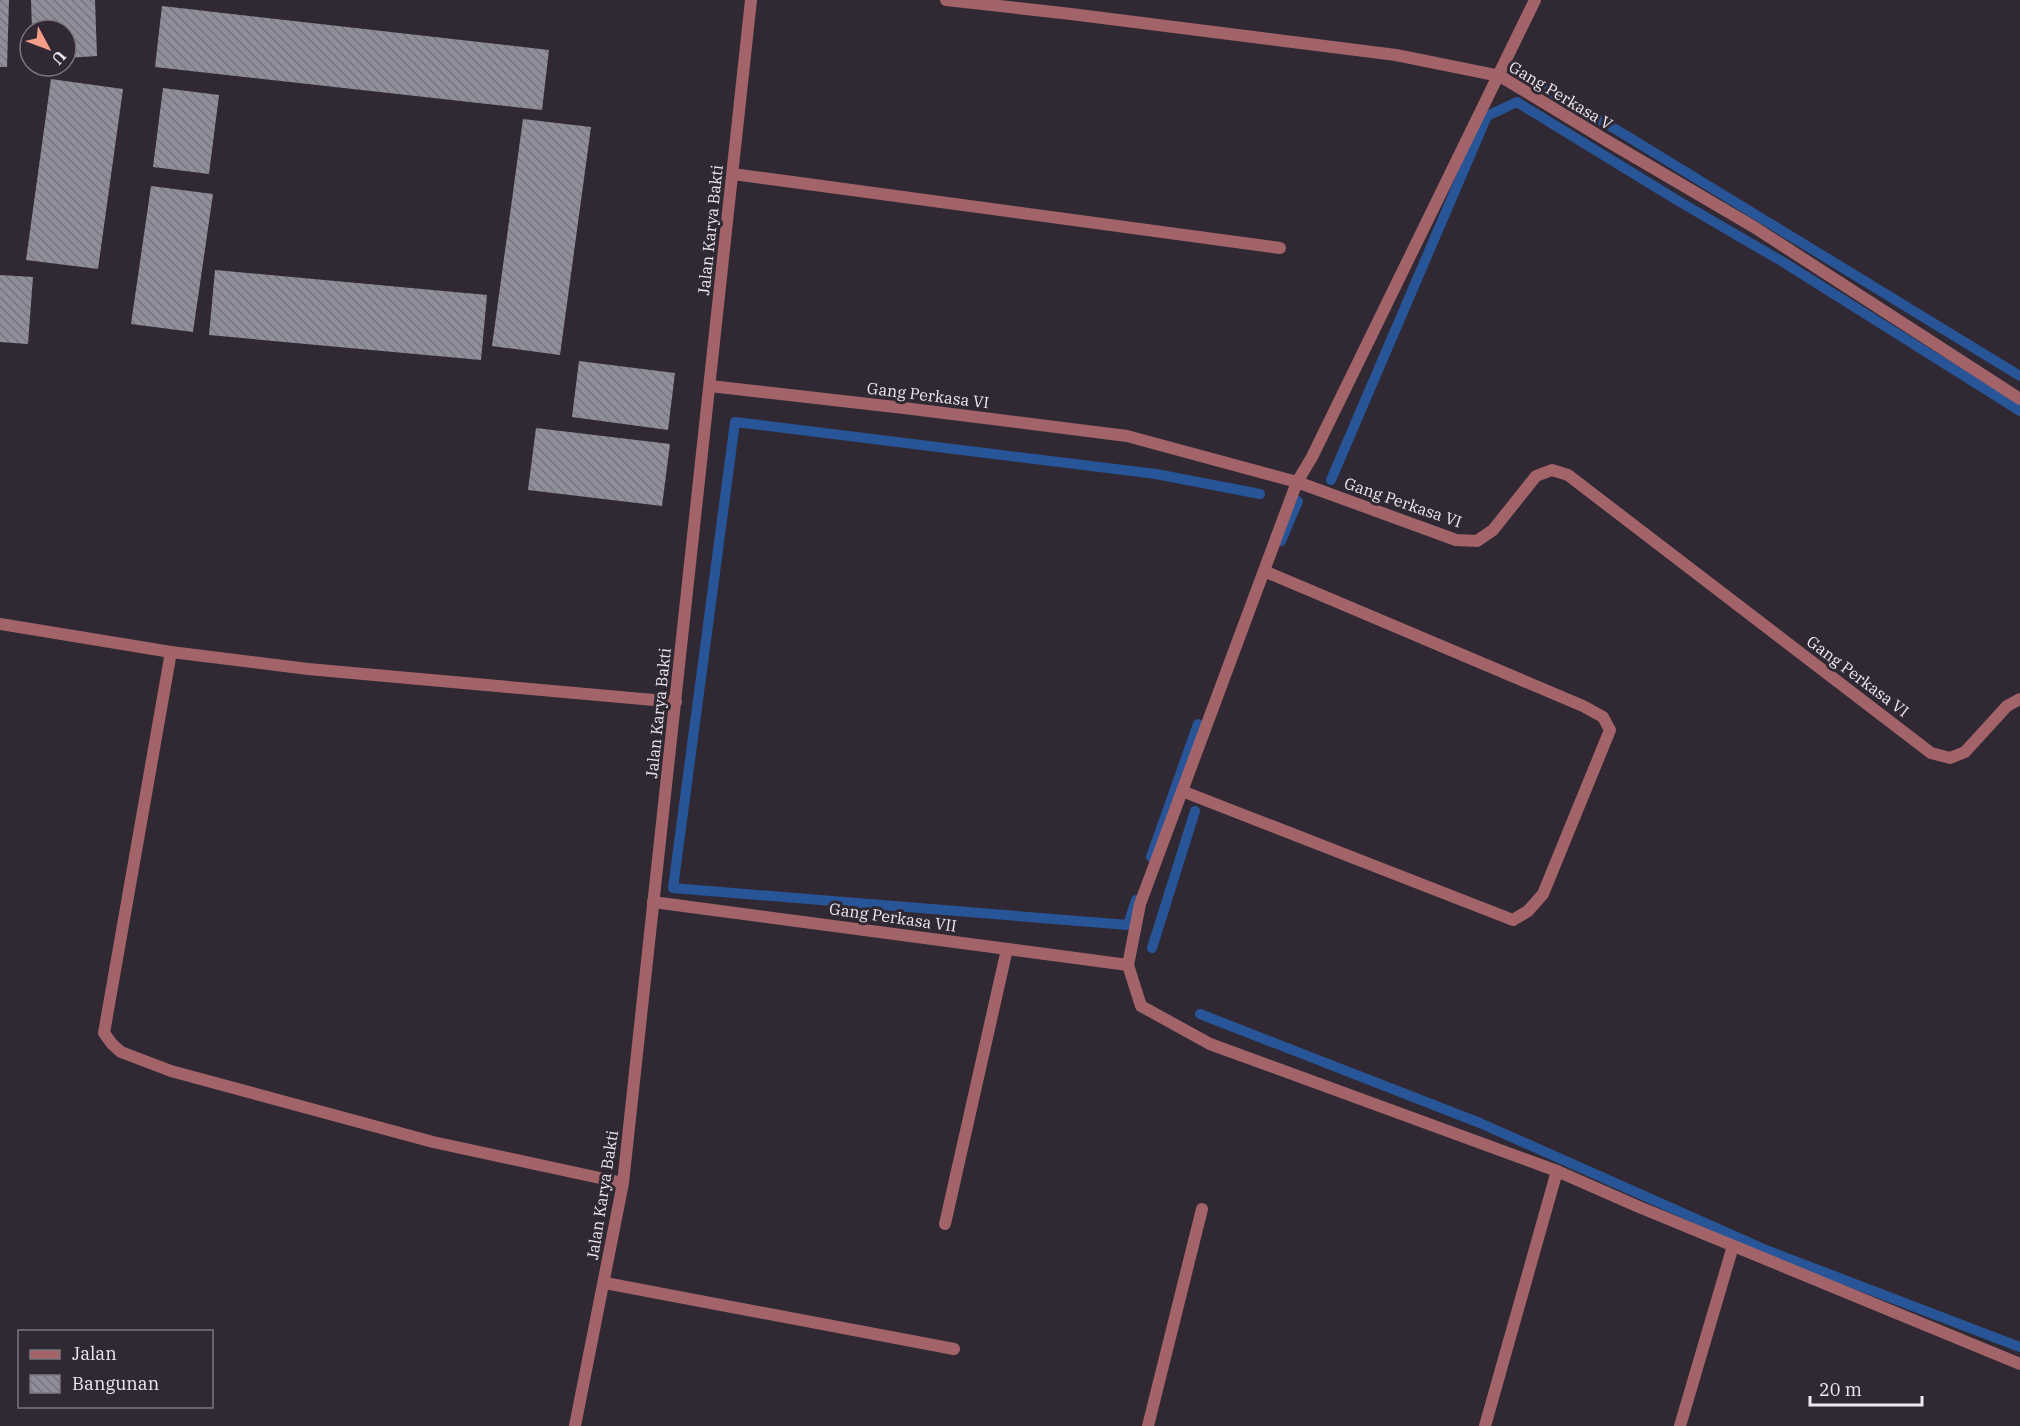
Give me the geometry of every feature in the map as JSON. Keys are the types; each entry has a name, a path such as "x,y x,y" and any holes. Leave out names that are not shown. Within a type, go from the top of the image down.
{"street":[{"name":"Jalan Karya Bakti","path":"575,1426 623,1183 752,0"},
{"name":"Gang Perkasa V","path":"946,0 1396,55 1500,76 1754,227 2020,399"},
{"path":"1535,0 1500,76 1312,457 1297,482 1140,904 1128,965 1141,1006 1210,1044 1557,1171 2020,1364"},
{"path":"733,174 1280,248"},
{"name":"Gang Perkasa VI","path":"710,386 1127,436 1297,482 1456,540 1478,541 1493,530 1536,476 1552,470 1568,475 1931,753 1950,759 1965,752 2007,706 2020,699"},
{"path":"1182,791 1513,920 1528,910 1543,894 1610,730 1603,717 1582,706 1264,571"},
{"path":"0,624 171,652 308,669 676,702"},
{"path":"171,652 104,1033 112,1044 121,1052 171,1071 433,1143 623,1183"},
{"name":"Gang Perkasa VII","path":"653,902 1128,965"},
{"path":"945,1224 1007,949"},
{"path":"1485,1426 1557,1171"},
{"path":"1148,1426 1202,1209"},
{"path":"1680,1426 1733,1246"},
{"path":"604,1283 954,1349"}],"building":[{"path":"0,0 9,0 7,67 0,67"},
{"path":"31,0 95,0 97,56 78,57 78,18 32,18"},
{"path":"162,6 549,50 542,110 155,67"},
{"path":"51,79 123,89 98,269 26,260"},
{"path":"163,88 219,95 209,174 153,167"},
{"path":"523,119 591,127 560,355 492,346"},
{"path":"151,186 213,194 193,332 131,324"},
{"path":"215,270 487,295 481,360 209,335"},
{"path":"0,275 33,277 28,344 0,342"},
{"path":"579,361 675,373 668,430 572,417"},
{"path":"536,428 670,444 662,506 528,490"}],"waterway":[{"path":"1533,82 1617,130 2020,376"},
{"path":"1331,480 1487,116 1517,102 1783,262 2020,411"},
{"path":"1136,900 1128,925 673,888 735,422 1156,474 1260,494"},
{"path":"1281,541 1298,501"},
{"path":"1151,857 1198,724"},
{"path":"1152,948 1195,811"},
{"path":"1200,1014 1480,1123 1766,1250 2020,1347"}]}
